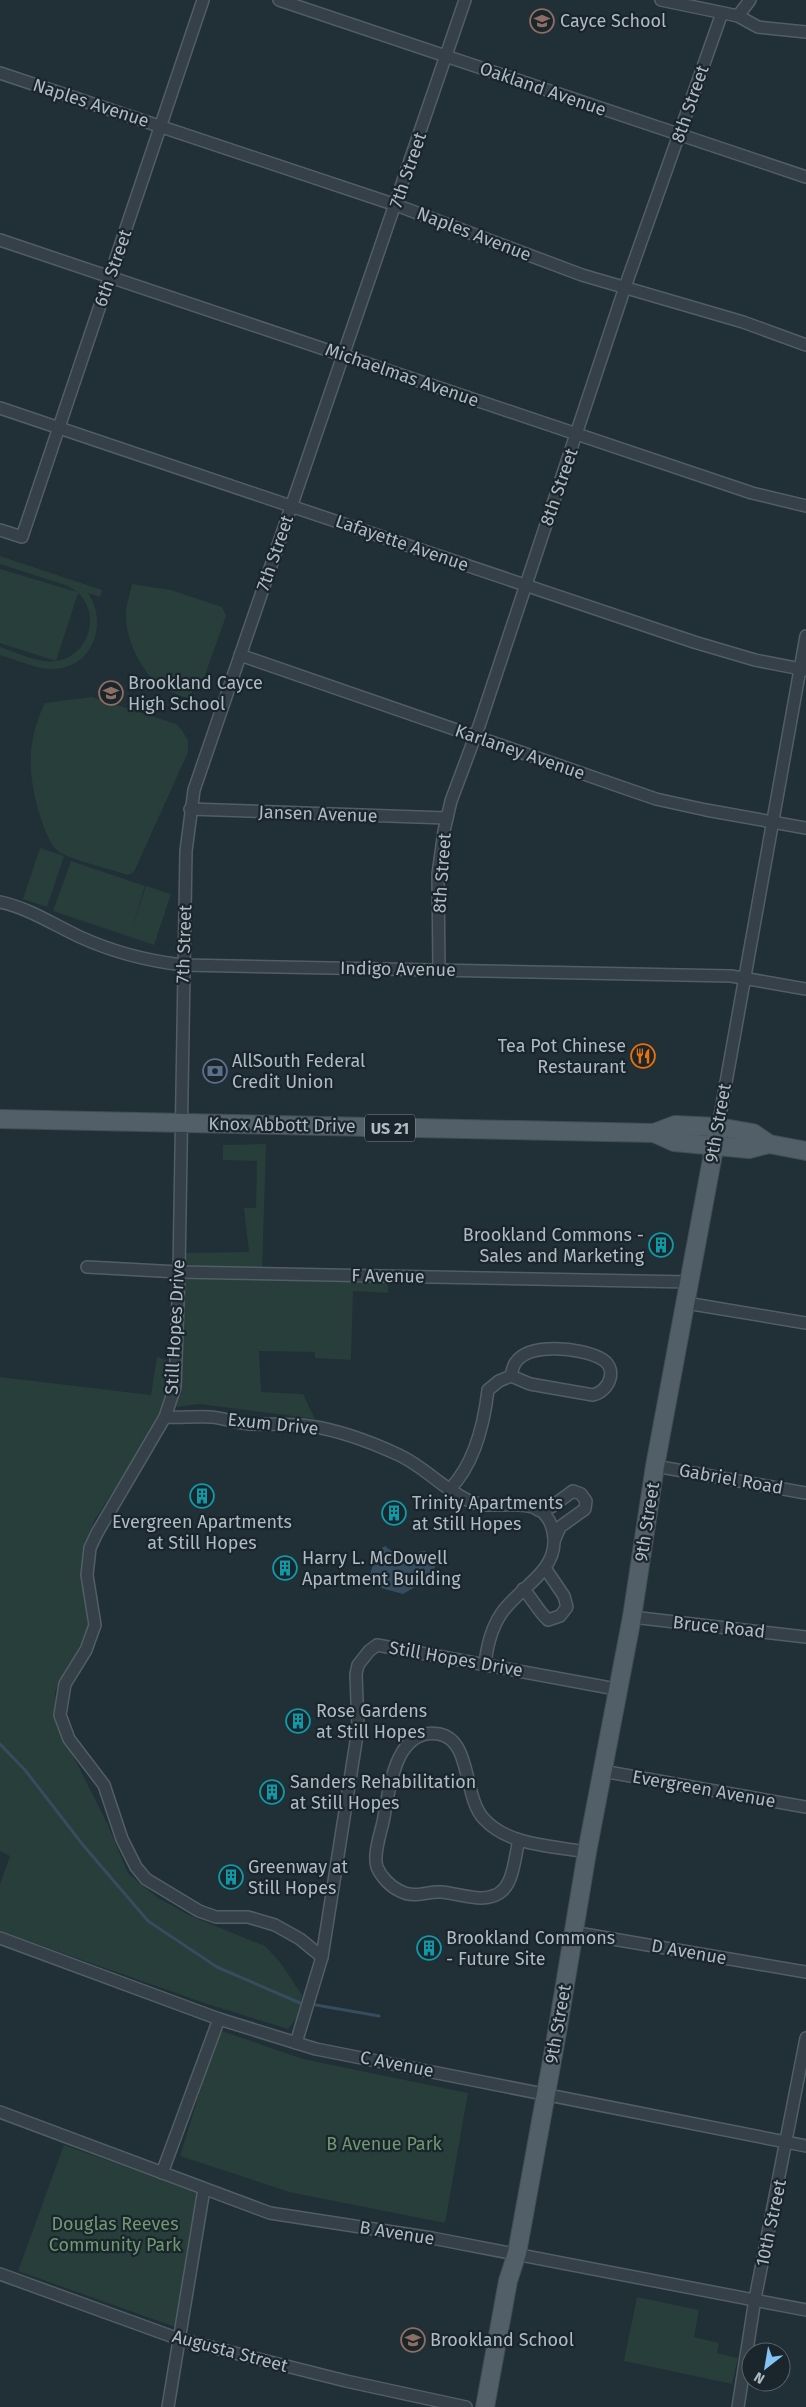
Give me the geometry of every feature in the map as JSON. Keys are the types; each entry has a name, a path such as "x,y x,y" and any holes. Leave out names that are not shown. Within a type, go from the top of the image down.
{"main road":[{"name":"Knox Abbott Drive","path":"0,1119 654,1133 674,1142 716,1136 749,1149 769,1144 806,1151"},
{"name":"9th Street","path":"485,2407 508,2281 517,2253 545,2093 558,2034 572,1932 616,1689 632,1618 655,1466 716,1136"}],"street":[{"name":"6th Street","path":"0,530 22,537 203,0"},
{"name":"Oakland Avenue","path":"279,0 806,177"},
{"name":"7th Street","path":"180,1123 186,851 190,809 205,754 396,205 465,0"},
{"path":"661,0 738,16 758,27 806,32"},
{"path":"738,16 750,0"},
{"name":"8th Street","path":"439,970 438,874 451,801 475,736 625,287 722,12"},
{"name":"Naples Avenue","path":"0,73 396,205 582,275 743,322 806,345"},
{"name":"Michaelmas Avenue","path":"0,240 752,493 806,506"},
{"name":"Lafayette Avenue","path":"0,408 741,657 803,670"},
{"name":"9th Street","path":"716,1136 772,822 803,670 806,636"},
{"name":"Karlaney Avenue","path":"240,655 656,799 678,805 806,828"},
{"name":"Jansen Avenue","path":"190,809 447,818"},
{"name":"Indigo Avenue","path":"0,902 21,907 110,949 146,959 183,965 731,976 806,989"},
{"name":"Still Hopes Drive","path":"180,1123 179,1272 175,1387 165,1417 96,1533 90,1548 87,1575 95,1625 86,1650 65,1684 60,1715 69,1739 104,1785 122,1838 136,1867 146,1879 199,1911 216,1917 248,1917 275,1925 300,1939 322,1957"},
{"name":"F Avenue","path":"87,1267 179,1272 690,1282"},
{"path":"686,1303 806,1323"},
{"path":"450,1489 460,1479 477,1440 485,1416 488,1390 499,1381 511,1376 530,1384 593,1395 602,1393 608,1386 611,1377 609,1366 601,1358 550,1348 528,1352 516,1362 511,1376"},
{"name":"Exum Drive","path":"165,1417 210,1417 252,1424 309,1426 357,1438 400,1456 428,1472 450,1489 472,1502 488,1507 510,1503 528,1505 538,1510"},
{"name":"Gabriel Road","path":"655,1466 806,1493"},
{"path":"485,1664 487,1646 495,1625 511,1600 545,1568 552,1554 554,1541 560,1526 585,1509 586,1501 581,1494 573,1491 551,1506 538,1510 547,1519 552,1529 554,1541"},
{"path":"523,1589 533,1599 540,1614 548,1620 560,1616 567,1607 564,1596 545,1568"},
{"name":"Bruce Road","path":"632,1618 806,1637"},
{"name":"Still Hopes Drive","path":"296,2043 322,1957 358,1729 356,1674 358,1665 368,1651 376,1645 616,1689"},
{"path":"519,1840 509,1880 502,1890 491,1896 476,1898 434,1892 416,1896 401,1892 385,1880 377,1866 378,1845 393,1773 400,1756 413,1739 425,1734 440,1734 453,1741 463,1755 473,1803 484,1819 497,1830 519,1840 587,1852"},
{"name":"Evergreen Avenue","path":"602,1770 806,1807"},
{"name":"D Avenue","path":"572,1932 806,1972"},
{"name":"C Avenue","path":"0,1938 219,2019 326,2051 806,2146"},
{"path":"162,2172 219,2019"},
{"name":"10th Street","path":"738,2407 755,2299 806,2038"},
{"name":"B Avenue","path":"0,2112 270,2213 517,2253 806,2310"},
{"path":"168,2407 204,2189"},
{"name":"Augusta Street","path":"0,2274 179,2339 346,2381 466,2407"}],"green space":[{"path":"0,556 102,590 100,597 88,593 94,604 97,629 94,641 80,660 69,666 49,669 0,655 0,647 42,661 56,661 0,643 0,569 77,592 68,586 0,564","holes":["78,593 85,602 89,612 88,634 76,652 67,658 56,661"]},
{"path":"132,584 171,590 222,607 226,616 204,678 187,698 157,683 149,675 136,655 131,644 126,622 126,608"},
{"path":"92,697 176,724 188,741 188,752 134,872 128,875 81,861 59,852 53,846 47,834 37,807 32,777 32,747 34,732 45,703"},
{"path":"40,848 64,856 47,907 23,899"},
{"path":"71,861 145,886 131,931 146,886 171,894 154,945 53,911"},
{"path":"266,1144 262,1274 388,1276 388,1293 353,1291 351,1360 315,1358 315,1352 259,1351 261,1392 303,1394 315,1419 199,1404 169,1408 179,1253 249,1252 244,1208 256,1208 257,1161 223,1160 223,1145"},
{"path":"157,1357 166,1360 166,1403 160,1418 94,1521 84,1547 82,1576 89,1630 55,1692 57,1724 107,1823 128,1873 158,1898 193,1917 265,1946 280,1962 302,1995 298,2016 288,2029 204,2003 0,1931 0,1884 10,1856 0,1851 0,1377 151,1395"},
{"name":"B Avenue Park","path":"219,2030 303,2059 468,2093 445,2223 289,2192 180,2156"},
{"name":"Douglas Reeves Community Park","path":"64,2145 200,2194 178,2328 18,2271"},
{"path":"637,2297 699,2310 694,2337 719,2343 717,2353 738,2358 732,2384 624,2361"}],"water":[{"path":"385,1546 394,1553 402,1554 425,1551 433,1557 435,1567 425,1581 403,1594 381,1588 370,1575 374,1560 381,1555 382,1548"}],"waterway":[{"path":"0,1744 25,1770 83,1845 148,1921 217,1967 300,2003"},
{"path":"316,2005 379,2016"}],"place":[{"name":"Cayce School","path":"542,21"},
{"name":"Brookland Cayce High School","path":"111,693"},
{"name":"Tea Pot Chinese Restaurant","path":"643,1056"},
{"name":"AllSouth Federal Credit Union","path":"215,1071"},
{"name":"Brookland Commons - Sales and Marketing","path":"661,1245"},
{"name":"Evergreen Apartments at Still Hopes","path":"202,1496"},
{"name":"Trinity Apartments at Still Hopes","path":"394,1513"},
{"name":"Harry L. McDowell Apartment Building","path":"285,1568"},
{"name":"Rose Gardens at Still Hopes","path":"298,1721"},
{"name":"Sanders Rehabilitation at Still Hopes","path":"272,1792"},
{"name":"Greenway at Still Hopes","path":"231,1877"},
{"name":"Brookland Commons - Future Site","path":"429,1948"},
{"name":"Brookland School","path":"413,2340"}]}
